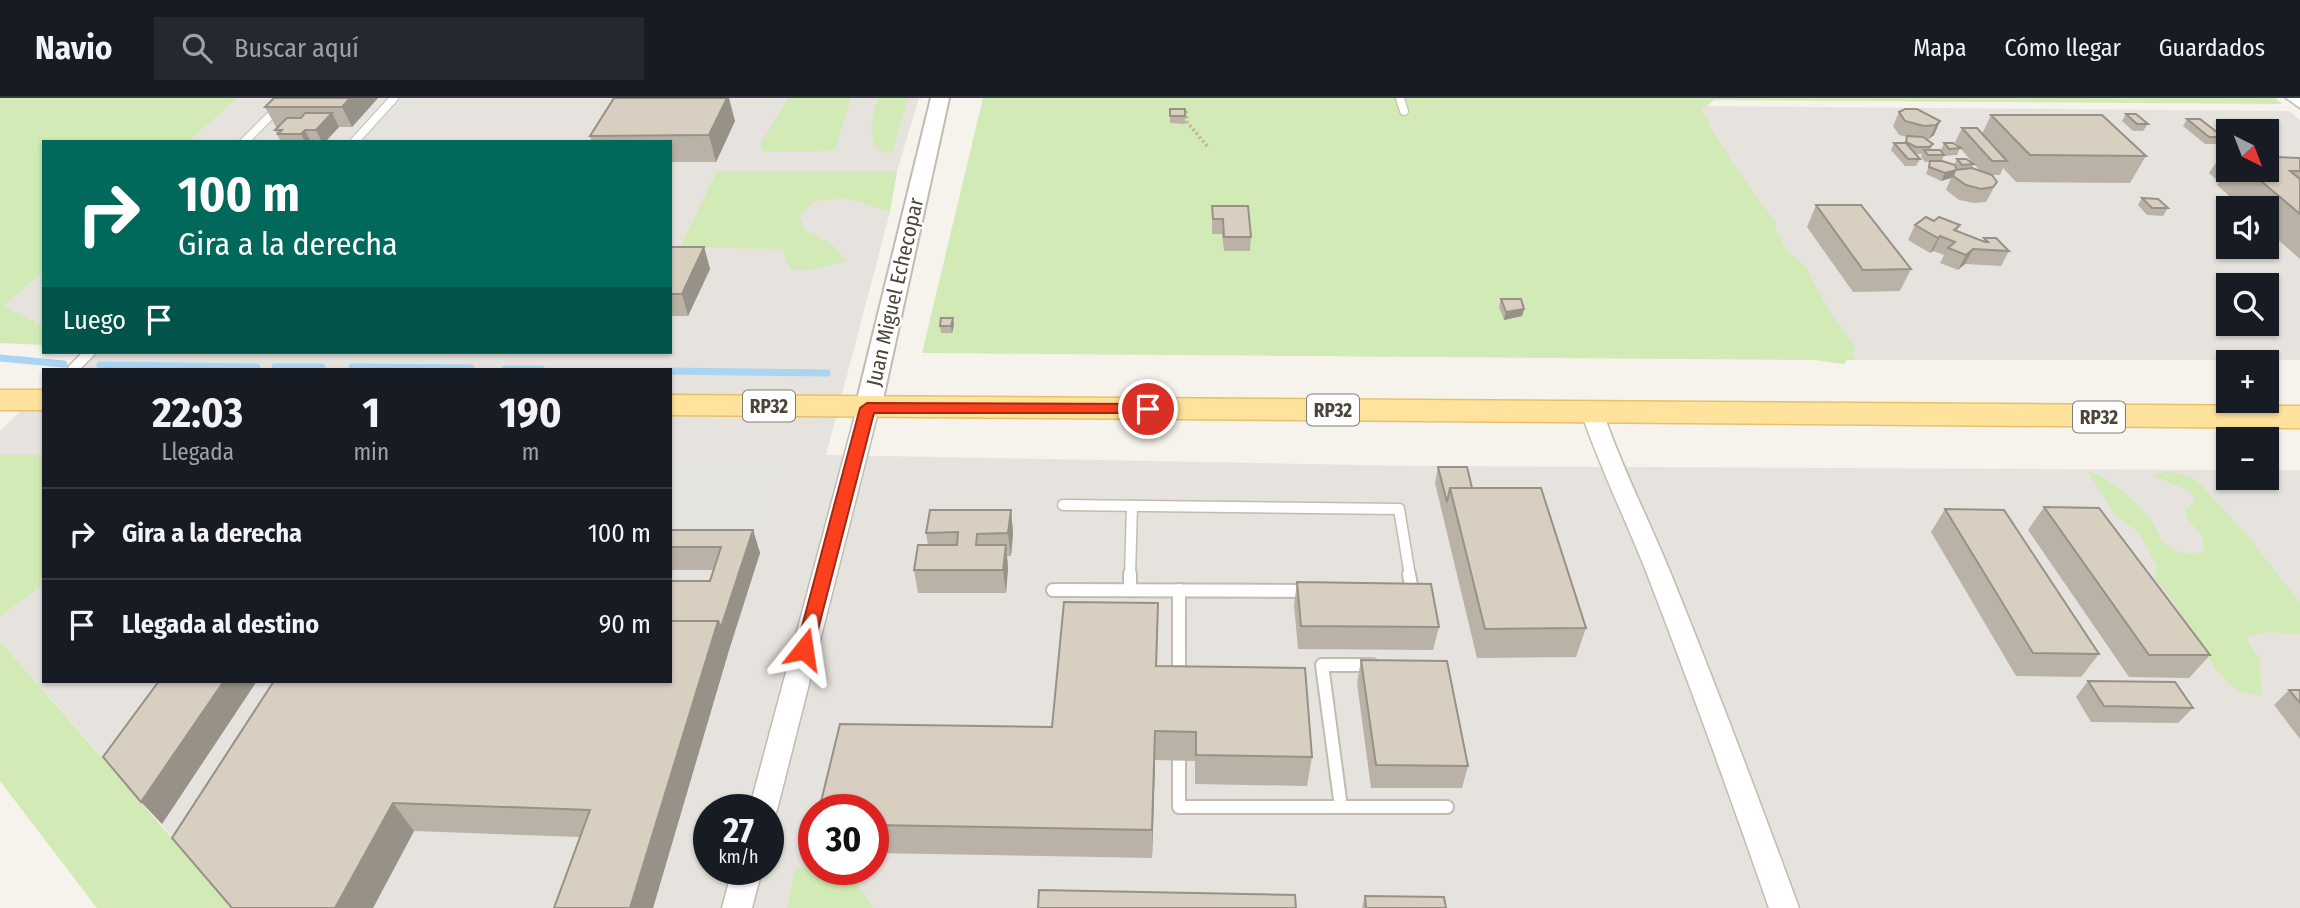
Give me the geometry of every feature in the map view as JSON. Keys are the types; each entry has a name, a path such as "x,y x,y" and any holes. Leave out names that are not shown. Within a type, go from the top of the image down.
{"main road":[{"path":"0,400 42,400"},
{"name":"RP32","path":"672,405 2300,417"}],"street":[{"name":"Juan Miguel Echecopar","path":"766,794 867,408 940,98"},
{"path":"2294,98 2300,103"},
{"path":"1592,412 1611,467 1648,547 1719,726 1784,908"},
{"path":"737,908 743,885"}],"lane":[{"path":"356,140 394,98"},
{"path":"1400,98 1404,111"},
{"path":"246,140 282,104"},
{"path":"74,368 88,354"},
{"path":"1063,505 1399,509 1412,591 1398,591"},
{"path":"1130,590 1132,506"},
{"path":"1054,590 1316,591"},
{"path":"1179,590 1179,696"},
{"path":"1341,807 1322,665 1386,665"},
{"path":"1179,761 1179,807 1447,807"}],"path":[{"path":"1186,111 1187,122 1208,147"}],"shaded area":[{"path":"237,98 919,98 897,171 890,212 826,455 1414,466 2216,470 2216,490 2279,490 2279,470 2300,470 2300,908 235,908 0,641 0,617 42,586 42,683 672,683 672,368 65,368 80,354 672,354 672,140 190,140"},
{"path":"404,98 418,98 382,140 367,140"},
{"path":"1698,106 2289,111 2300,120 2300,360 2279,360 2279,350 2216,350 2216,360 1856,360"},
{"path":"42,273 42,325 4,306"},
{"path":"42,391 42,455 0,455 0,431"},
{"path":"672,458 787,458 760,553 672,553"},
{"path":"1079,520 1093,520 1088,578 1073,577"}],"green space":[{"path":"0,98 237,98 190,140 42,140 42,273 4,306 42,325 42,345 0,343"},
{"path":"788,98 851,98 835,149 766,152 761,149 761,143"},
{"path":"878,98 908,98 892,153 880,152 873,138 872,119"},
{"path":"983,98 2275,98 2282,104 1714,100 1701,110 1711,122 1708,123 1776,223 1776,231 1790,254 1806,267 1830,313 1856,347 1852,353 1856,360 1847,360 1844,364 1814,360 922,353"},
{"path":"717,171 897,171 890,212 847,198 814,201 799,217 806,232 833,246 845,261 811,270 791,270 782,249 680,247"},
{"path":"0,455 42,455 42,586 0,617"},
{"path":"2087,470 2129,496 2143,510 2167,546 2184,553 2204,551 2203,537 2187,518 2186,509 2196,501 2188,490 2152,475 2171,471 2196,480 2246,534 2300,603 2300,635 2271,632 2246,637 2260,660 2261,695 2239,691 2217,670 2176,606 2155,580 2157,566 2139,533 2115,515"},
{"path":"0,641 233,908 97,908 0,781"},
{"path":"796,867 798,885 858,885 873,908 787,908"}],"building":[{"path":"274,98 350,98 342,107 265,107"},
{"path":"614,98 727,98 709,135 590,136"},
{"path":"1170,109 1185,109 1185,116 1170,116"},
{"path":"1917,109 1940,121 1936,125 1924,126 1905,121 1899,112"},
{"path":"305,113 332,113 316,130 305,130 301,134 278,134 282,130 275,130 287,118 301,118"},
{"path":"2126,114 2136,114 2148,124 2137,124"},
{"path":"1991,115 2102,115 2146,156 2030,155"},
{"path":"2187,119 2200,119 2216,132 2216,137 2209,137"},
{"path":"1962,128 1977,128 2007,161 1992,161"},
{"path":"1907,136 1923,137 1933,144 1929,147 1916,147 1906,142"},
{"path":"1894,143 1906,143 1920,159 1908,159"},
{"path":"1944,143 1953,143 1961,148 1949,149"},
{"path":"1924,150 1940,150 1944,155 1928,155"},
{"path":"2279,157 2300,158 2300,171 2290,171 2300,179 2300,214 2262,182 2279,182"},
{"path":"1957,159 1966,159 1974,164 1962,165"},
{"path":"1930,161 1955,165 1957,170 1945,173 1929,167"},
{"path":"1972,168 1992,175 1997,182 1993,187 1981,189 1966,185 1953,176 1955,170"},
{"path":"2142,198 2158,199 2168,208 2152,208"},
{"path":"1816,205 1861,205 1911,269 1863,270"},
{"path":"1212,206 1248,206 1251,237 1224,237 1223,219 1213,219"},
{"path":"1926,217 1934,221 1939,217 1960,225 1954,230 1985,242 1988,242 1984,238 1996,238 2009,251 1973,249 1966,255 1948,248 1955,242 1940,236 1938,238 1915,225"},
{"path":"672,247 704,247 682,294 672,294"},
{"path":"1501,299 1521,299 1524,309 1506,312"},
{"path":"941,318 953,318 951,326 940,326"},
{"path":"1438,467 1467,467 1472,488 1450,488 1447,502"},
{"path":"1450,488 1541,488 1586,628 1485,629"},
{"path":"2044,507 2099,508 2210,655 2149,655"},
{"path":"1945,509 2004,510 2099,654 2033,653"},
{"path":"930,510 1011,510 1008,533 977,534 976,545 1006,545 1003,570 914,570 918,545 957,545 958,532 926,533"},
{"path":"672,530 753,530 721,627 718,621 672,621 672,581 710,581 721,547 672,547"},
{"path":"1297,582 1431,584 1439,627 1301,626"},
{"path":"1064,602 1158,603 1156,666 1305,668 1312,757 1196,755 1196,732 1155,731 1152,830 889,825 889,794 823,794 840,724 1052,727"},
{"path":"672,621 718,621 630,908 554,908 590,810 393,803 335,908 232,908 172,838 273,683 672,683"},
{"path":"1361,660 1447,661 1468,766 1376,765"},
{"path":"2088,681 2175,682 2193,708 2104,706"},
{"path":"158,683 223,683 141,802 103,757"},
{"path":"2289,690 2300,690 2300,703"},
{"path":"1039,890 1295,895 1296,908 1038,908"},
{"path":"1365,896 1444,897 1446,908 1366,908"}],"waterway":[{"path":"0,358 64,364"},
{"path":"100,365 257,367"},
{"path":"275,367 322,367"},
{"path":"352,367 471,368"},
{"path":"672,371 827,373"}],"route":[{"path":"804,649 867,408 1148,409"}]}
